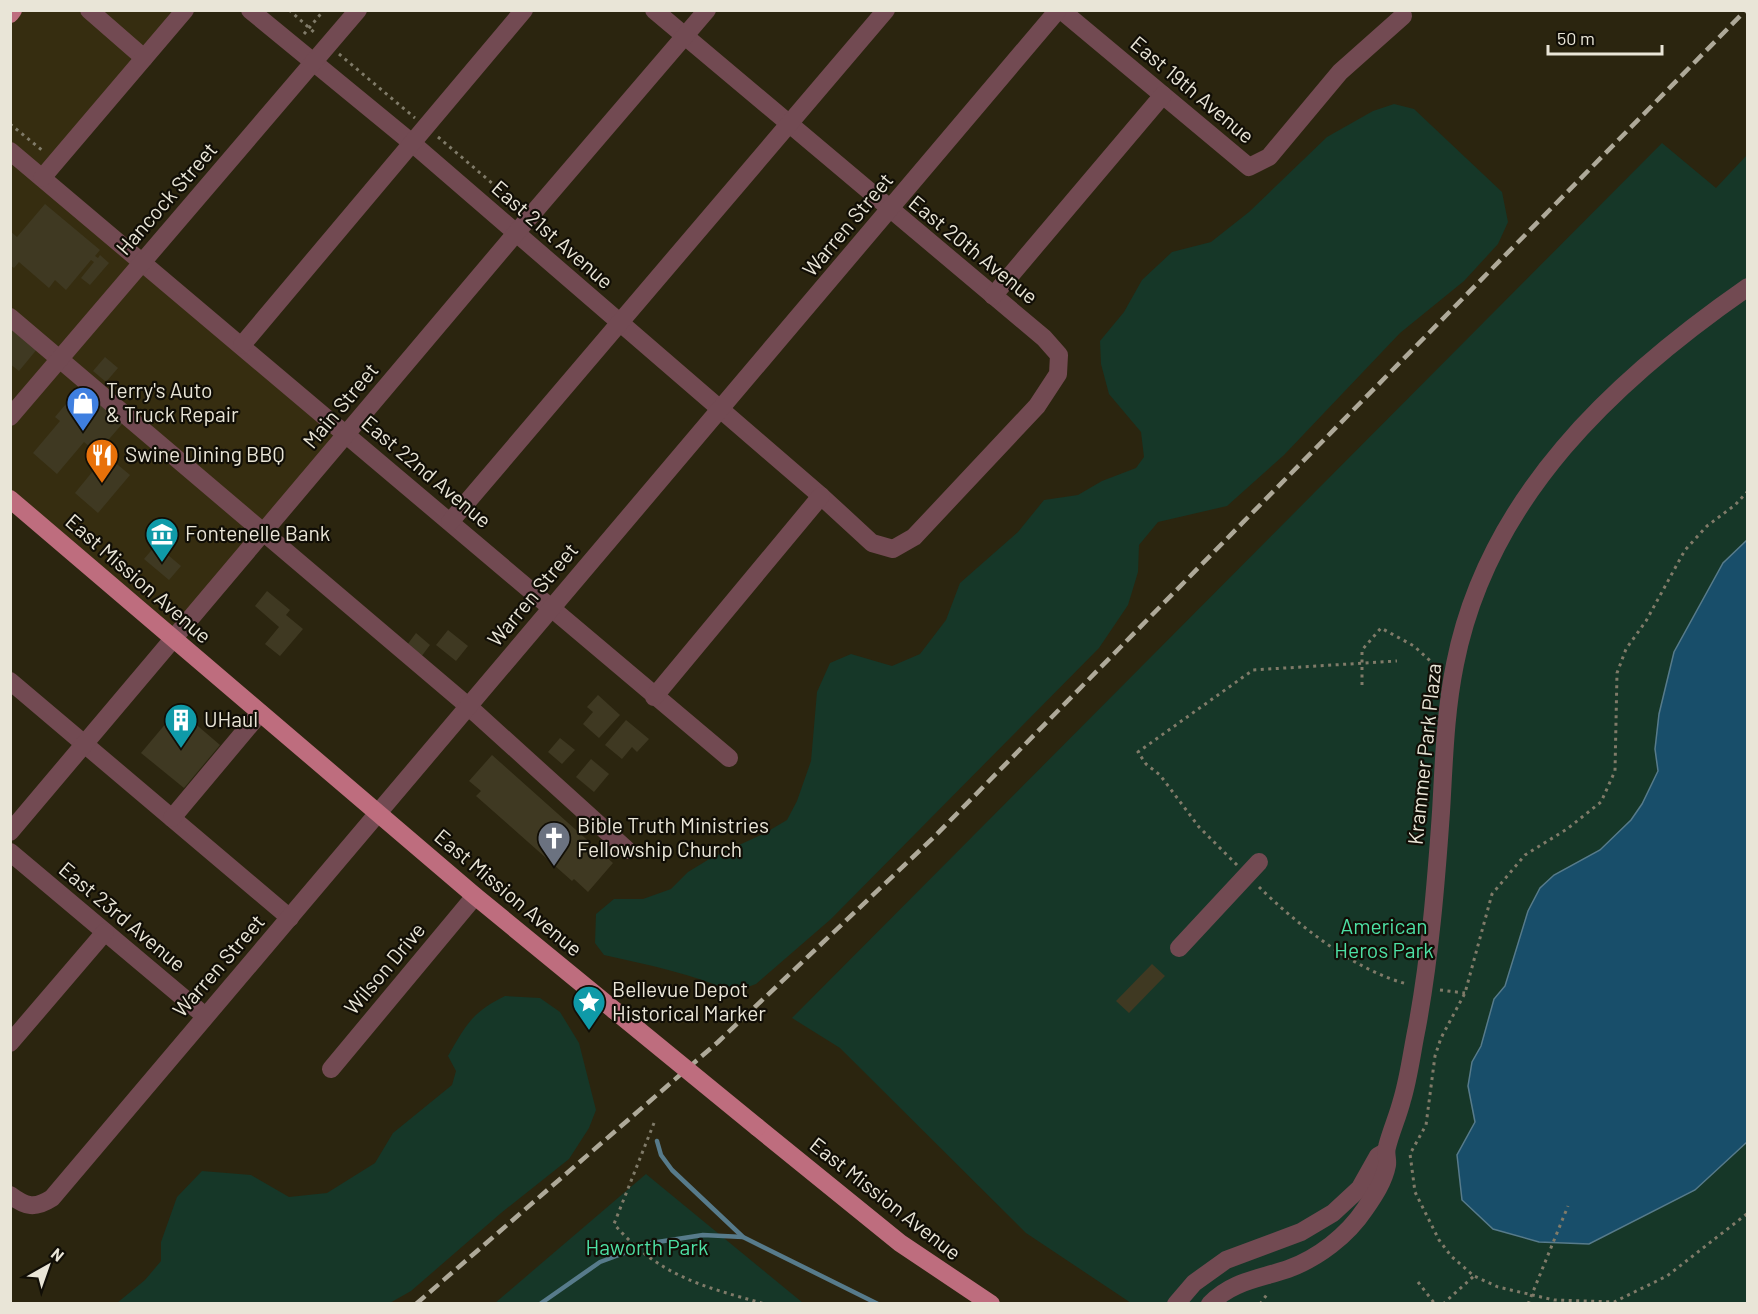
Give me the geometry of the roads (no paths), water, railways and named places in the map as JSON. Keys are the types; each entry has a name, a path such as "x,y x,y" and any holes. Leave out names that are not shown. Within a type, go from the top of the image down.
{"main road":[{"name":"East Mission Avenue","path":"10,499 475,896 900,1243 991,1304"}],"street":[{"path":"89,10 144,58"},
{"path":"42,178 185,10"},
{"name":"East 21st Avenue","path":"250,10 412,143 821,496 872,543 894,549 914,537 993,453"},
{"name":"Hancock Street","path":"10,417 358,10"},
{"path":"242,345 524,10"},
{"name":"East 20th Avenue","path":"654,10 890,211 1044,338 1059,355 1058,374 1037,406 993,453"},
{"name":"Main Street","path":"10,832 707,10"},
{"path":"450,522 886,10"},
{"name":"East 19th Avenue","path":"1060,10 1250,167 1269,157 1340,72 1404,16"},
{"name":"Warren Street","path":"10,1195 26,1206 39,1206 52,1198 1060,10"},
{"path":"993,296 1163,95"},
{"name":"East 22nd Avenue","path":"10,151 729,758"},
{"name":"Krammer Park Plaza","path":"1210,1304 1221,1292 1261,1275 1289,1268 1312,1258 1340,1238 1362,1213 1382,1181 1388,1162 1385,1152 1403,1098 1430,953 1445,737 1454,674 1467,620 1500,543 1519,508 1561,449 1611,394 1714,311 1748,287"},
{"path":"10,317 468,706 627,850"},
{"path":"654,697 821,496"},
{"path":"10,681 290,918"},
{"path":"172,818 260,713"},
{"name":"East 23rd Avenue","path":"10,852 205,1016"},
{"path":"1179,948 1253,869"},
{"name":"Wilson Drive","path":"331,1069 475,896"},
{"path":"10,1042 105,932"},
{"name":"Krammer Park Plaza","path":"1176,1304 1194,1283 1226,1260 1301,1232 1333,1213 1360,1188 1378,1156 1385,1152"},
{"path":"1254,1248 1261,1275"}],"water":[{"path":"1747,540 1747,1142 1695,1190 1589,1244 1539,1242 1493,1229 1462,1200 1457,1155 1475,1122 1468,1086 1472,1062 1481,1046 1494,999 1505,986 1528,911 1540,888 1554,875 1600,850 1631,820 1642,804 1658,771 1655,749 1659,714 1674,652 1723,563"}],"waterway":[{"path":"657,1141 661,1155 672,1170 743,1237 878,1304"},
{"path":"651,1243 703,1235 743,1237"},
{"path":"540,1304 600,1262 627,1252"}],"railway":[{"path":"416,1304 718,1042 934,837 1746,10"}],"place":[{"name":"Terry's Auto & Truck Repair","path":"83,432"},
{"name":"Swine Dining BBQ","path":"102,484"},
{"name":"Fontenelle Bank","path":"162,563"},
{"name":"UHaul","path":"181,749"},
{"name":"Bible Truth Ministries Fellowship Church","path":"554,867"},
{"name":"Bellevue Depot Historical Marker","path":"589,1031"}],"park label":[{"name":"American Heros Park","path":"1384,939"},
{"name":"Haworth Park","path":"647,1248"}]}
